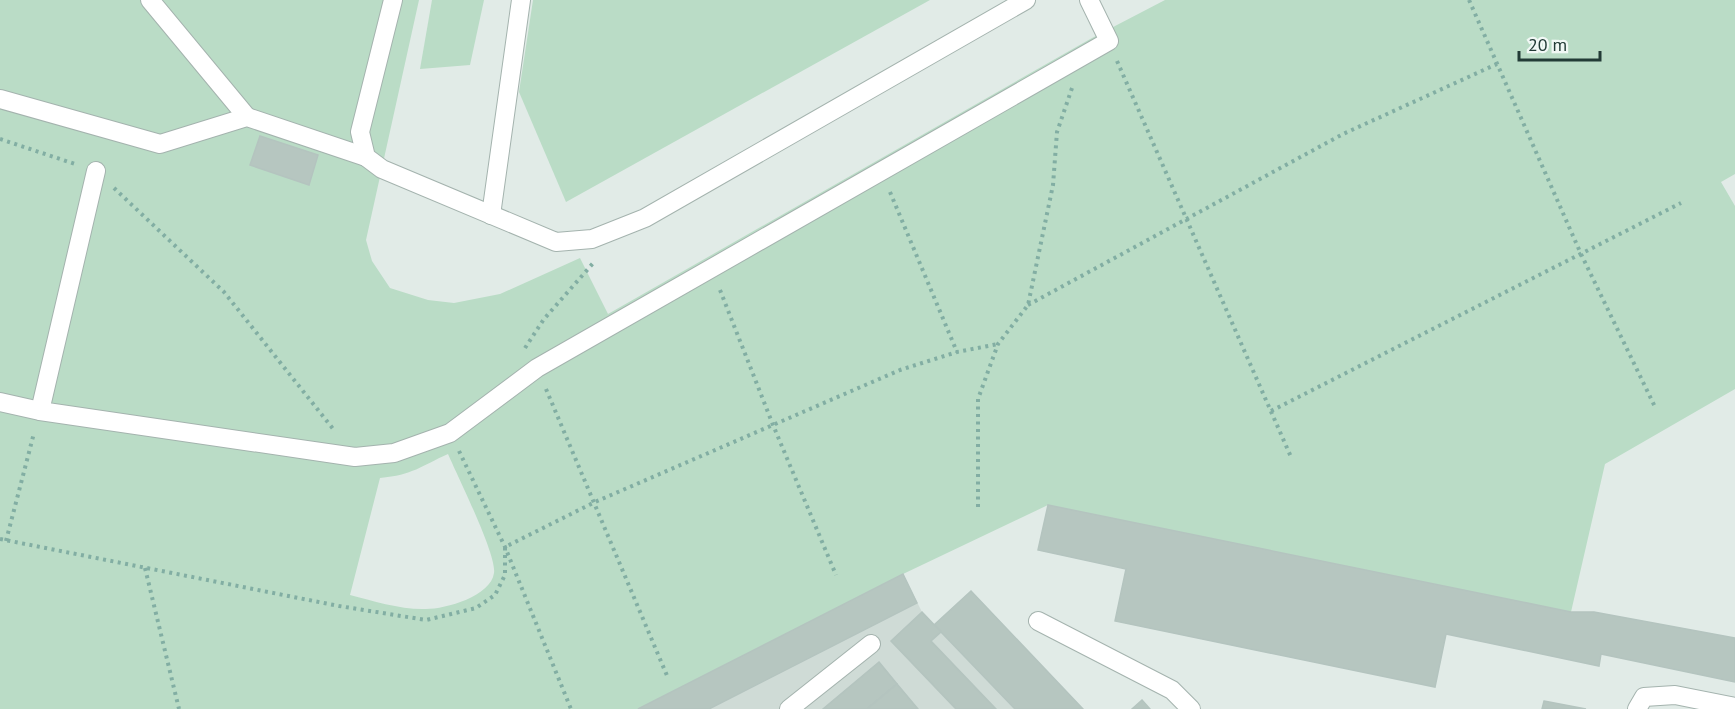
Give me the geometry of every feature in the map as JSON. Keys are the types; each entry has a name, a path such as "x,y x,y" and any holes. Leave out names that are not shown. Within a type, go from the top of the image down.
{"lane":[{"path":"150,0 247,117 366,157 382,169 556,242 592,239 645,218 1026,0"},
{"path":"366,157 360,132 393,0"},
{"path":"491,215 521,0"},
{"path":"0,402 40,411 355,457 394,453 450,433 537,368 1109,41 1089,0"},
{"path":"0,99 160,144 247,117"},
{"path":"40,411 96,171"},
{"path":"1038,621 1172,690 1191,709"},
{"path":"789,709 871,644"},
{"path":"1637,709 1644,697 1675,695 1735,707"}],"path":[{"path":"1469,0 1581,254 1656,409"},
{"path":"1109,41 1291,457"},
{"path":"978,507 978,399 998,344 1028,305 1343,134 1497,64"},
{"path":"1028,305 1053,185 1057,132 1072,87 1078,81"},
{"path":"0,139 96,171 224,292 355,457"},
{"path":"881,170 957,352"},
{"path":"1271,411 1681,203"},
{"path":"711,267 773,425 836,575"},
{"path":"504,547 595,502 900,370 957,352 998,344"},
{"path":"537,368 668,678"},
{"path":"6,541 40,411"},
{"path":"450,433 504,547 571,709"},
{"path":"0,539 339,606 426,620 476,608 495,595 505,575 504,547"},
{"path":"145,568 179,709"}],"shaded area":[{"path":"903,574 922,612 1015,709 638,709"}],"green space":[{"path":"0,0 419,0 366,240 372,261 390,288 428,300 454,303 500,294 580,258 608,314 1092,38 1165,0 1735,0 1735,174 1721,182 1735,206 1735,389 1605,464 1571,612 1048,505 903,574 638,709 0,709","holes":["448,454 489,550 494,573 491,581 485,588 466,600 435,608 397,607 350,595 380,478 409,472"]},
{"path":"432,0 484,0 470,65 420,69"},
{"path":"533,0 930,0 566,202 519,92"}],"building":[{"path":"260,136 318,155 309,185 250,165"},
{"path":"1048,505 1571,612 1594,612 1735,638 1735,682 1601,654 1599,666 1446,634 1435,687 1115,621 1126,569 1038,550"},
{"path":"903,574 917,603 709,709 638,709"},
{"path":"971,591 1083,709 1015,709 934,625"},
{"path":"922,612 941,632 931,641 996,709 956,709 891,641"},
{"path":"879,662 897,684 867,709 823,709"},
{"path":"897,684 918,709 867,709"},
{"path":"1142,700 1150,709 1132,709"},
{"path":"1544,701 1586,709 1542,709"}]}
